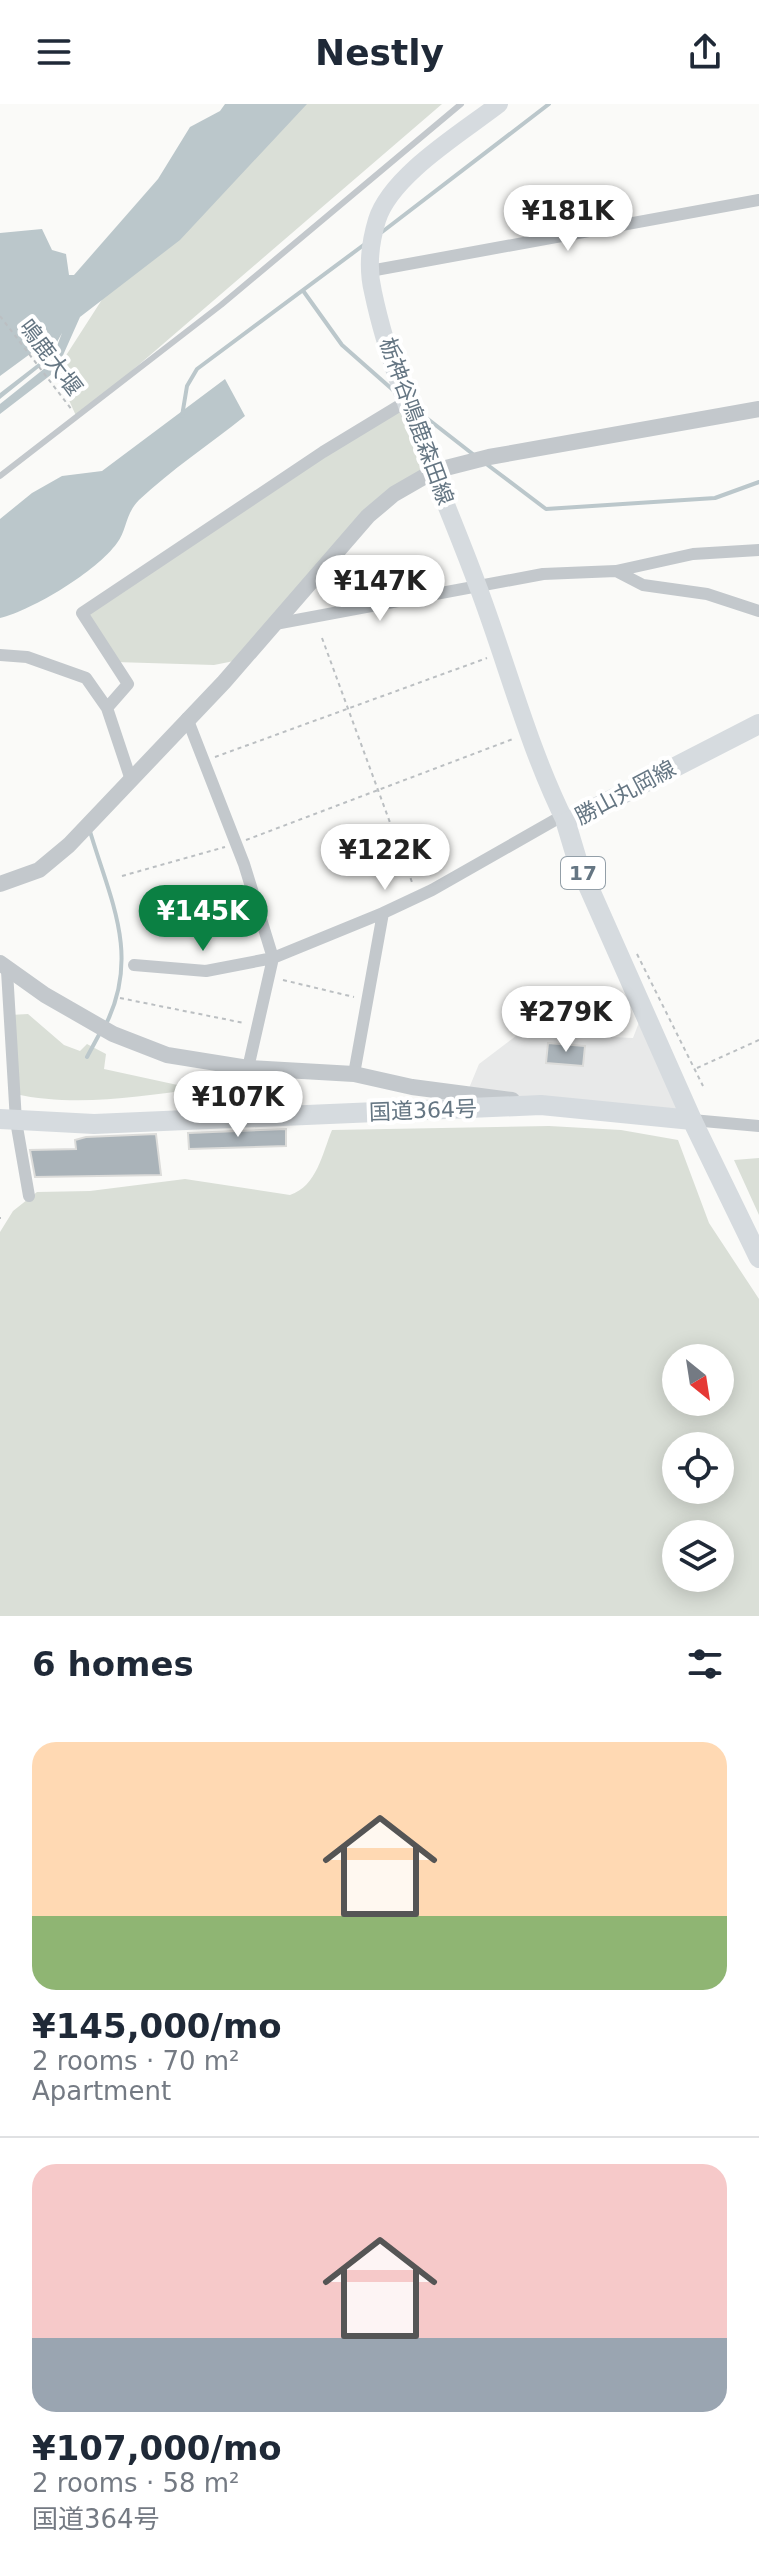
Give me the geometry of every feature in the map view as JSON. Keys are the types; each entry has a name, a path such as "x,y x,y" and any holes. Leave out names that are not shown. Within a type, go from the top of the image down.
{"main road":[{"name":"栃神谷鳴鹿森田線","path":"499,104 403,181 378,216 369,264 376,304 407,401 564,820"},
{"name":"勝山丸岡線","path":"692,1120 578,863 564,820 759,724"},
{"name":"国道364号","path":"8,1120 94,1124 541,1105 692,1120"},
{"path":"692,1120 759,1258"}],"street":[{"path":"369,264 759,200"},
{"path":"107,708 128,684 82,613 323,452 407,401"},
{"path":"0,884 39,870 69,845 275,624 368,516 394,494 434,471 489,457 759,409"},
{"path":"275,624 543,574 616,571 693,554 759,550"},
{"path":"616,571 643,585 707,594 759,611"},
{"path":"0,655 27,657 86,678 107,708 130,777"},
{"path":"187,718 237,843 273,958 248,1068"},
{"path":"134,965 206,971 273,958 417,897 564,820"},
{"path":"354,1074 383,913"},
{"path":"4,967 133,1044 167,1055 248,1068 354,1074 412,1087 541,1105"},
{"path":"4,967 8,1120 29,1196"},
{"path":"692,1120 759,1126"}],"lane":[{"path":"0,476 367,186 461,104"}],"path":[{"name":"鳴鹿大堰","path":"0,316 77,418"},
{"path":"322,638 417,897"},
{"path":"205,760 500,654"},
{"path":"122,876 237,843 530,732"},
{"path":"632,943 703,1086"},
{"path":"269,977 367,1000"},
{"path":"120,998 162,1004 257,1026"},
{"path":"696,1068 759,1040"}],"shaded area":[{"path":"225,104 307,104 180,240 80,317 56,371 0,414 0,404 50,364 62,333 46,362 0,399 0,393 44,359 47,345 45,343 0,376 0,233 42,229 52,250 66,254 69,275 74,275 158,179 190,127 220,111"},
{"path":"286,104 442,104 77,418 56,371 103,298"},
{"path":"225,379 245,416 139,500 117,543 95,565 46,598 0,618 0,519 32,493 62,476 102,471"},
{"path":"407,401 434,471 394,494 239,660 214,665 115,662 82,613"},
{"path":"28,1014 64,1045 80,1051 87,1044 106,1054 104,1069 196,1089 83,1100 15,1094 10,1015"},
{"path":"641,1017 692,1120 467,1093 479,1064 520,1033 633,1038"},
{"path":"549,1126 621,1130 678,1140 709,1223 759,1299 759,1616 0,1616 0,1232 13,1211 37,1192 90,1191 185,1179 290,1195 307,1184 332,1130"},
{"path":"759,1158 759,1215 734,1160"}],"building":[{"path":"548,1043 585,1046 583,1066 546,1063"},
{"path":"286,1129 286,1146 189,1149 188,1133"},
{"path":"156,1134 161,1175 35,1177 30,1150 76,1149 75,1140 86,1137"}],"waterway":[{"path":"382,232 549,104"},
{"path":"182,416 187,386 197,369 365,244"},
{"path":"304,292 342,345 393,390"},
{"path":"415,409 474,455"},
{"path":"485,463 546,509 715,498 759,482"},
{"path":"89,828 112,902 121,949 121,974 106,1024"},
{"path":"87,1057 101,1031"}]}
